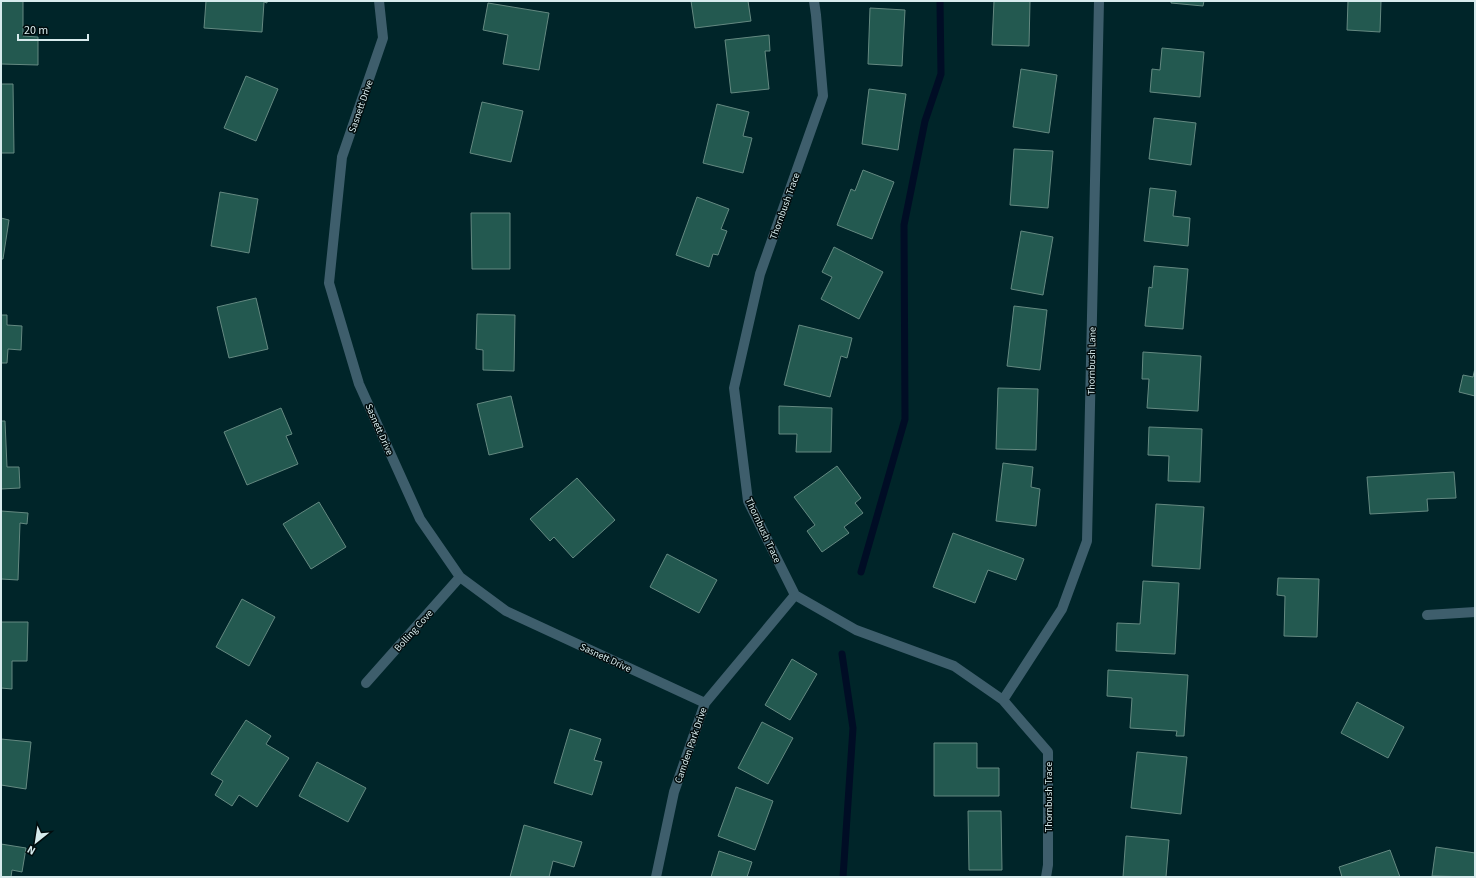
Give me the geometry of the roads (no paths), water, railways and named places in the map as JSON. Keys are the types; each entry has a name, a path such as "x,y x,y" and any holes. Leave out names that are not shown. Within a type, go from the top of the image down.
{"street":[{"name":"Sasnett Drive","path":"379,1 383,38 342,157 329,283 359,384 420,519 460,577 506,611 705,703"},
{"name":"Thornbush Trace","path":"814,1 824,96 760,274 734,388 748,500 795,595 856,630 954,666 1003,700 1048,752 1048,866 1046,877"},
{"name":"Thornbush Lane","path":"1003,700 1062,609 1087,541 1099,1"},
{"name":"Bolling Cove","path":"366,683 460,577"},
{"name":"Camden Park Drive","path":"656,877 674,792 705,703 795,595"},
{"path":"1427,614 1475,612"}],"waterway":[{"path":"861,572 905,419 904,225 925,121 941,74 940,1"},
{"path":"842,654 853,728 843,877"}]}
